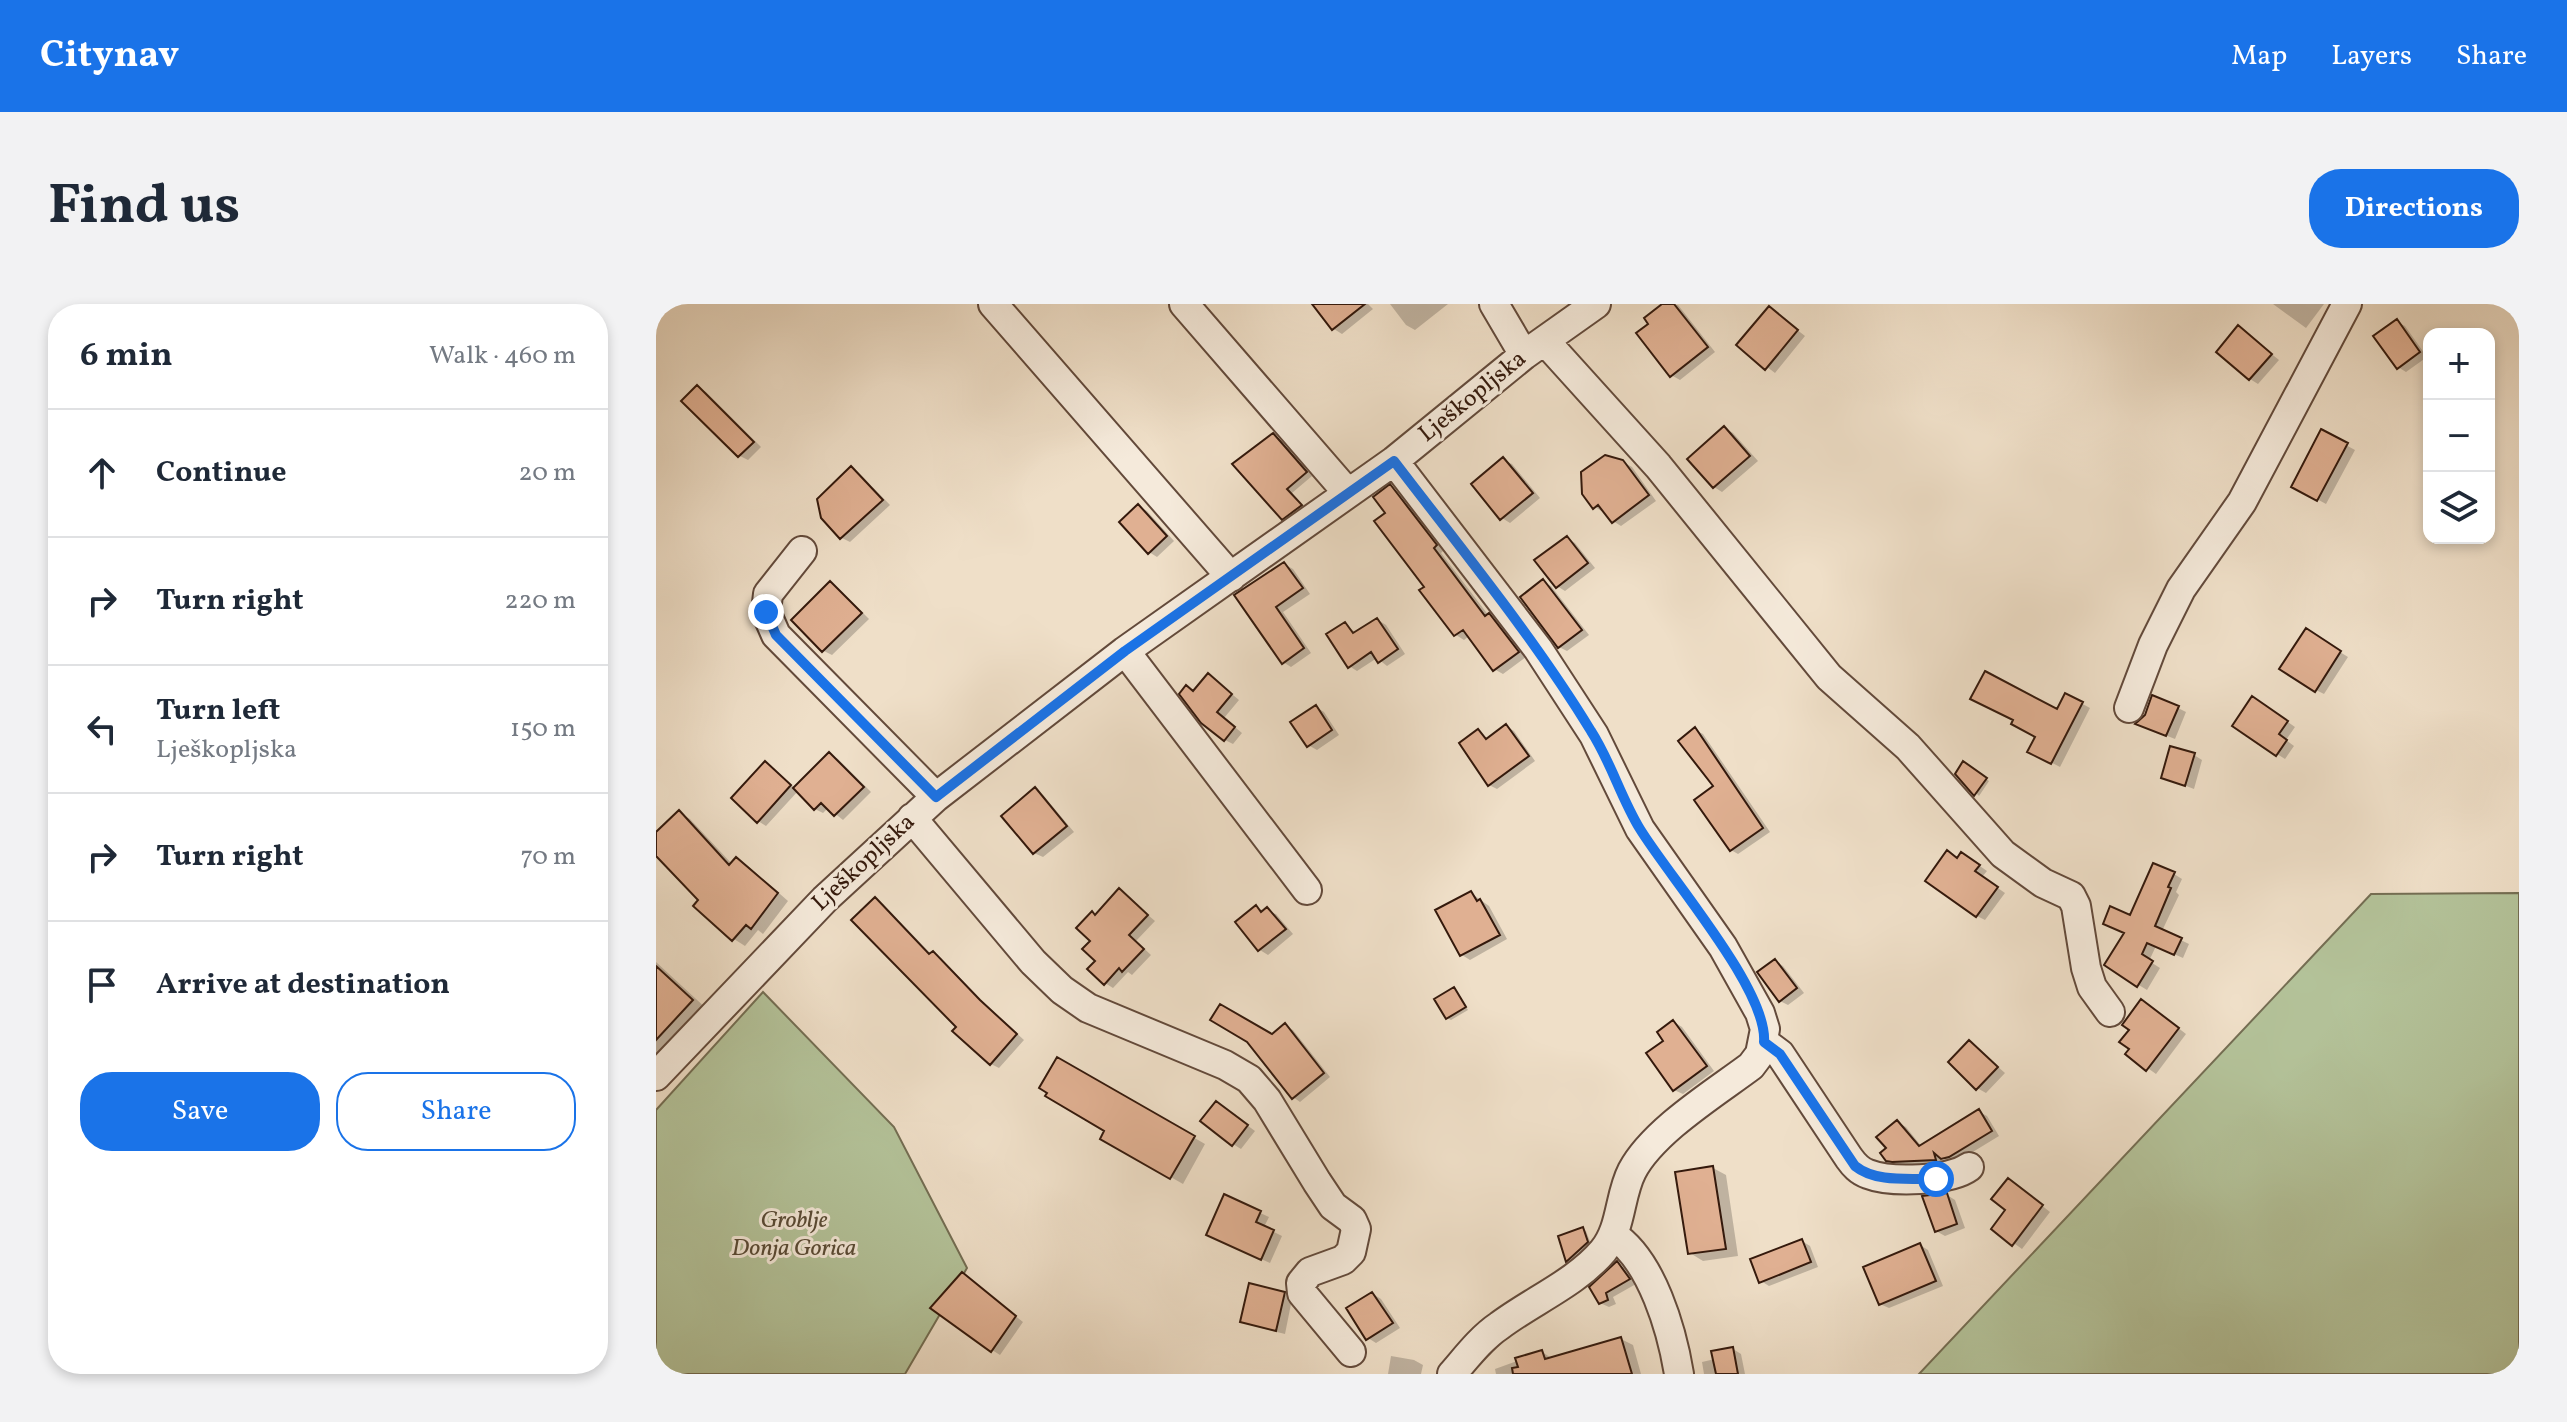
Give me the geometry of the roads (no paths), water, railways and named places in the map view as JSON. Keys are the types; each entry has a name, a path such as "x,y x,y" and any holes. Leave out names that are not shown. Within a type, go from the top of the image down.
{"street":[{"path":"993,304 1231,577"},
{"path":"1184,304 1347,492"},
{"path":"1494,304 1534,348 1658,466 1829,677 1908,747 2003,854 2043,883 2071,896 2076,906 2092,987 2110,1012"},
{"name":"Lješkopljska","path":"656,1076 797,927 936,797 1125,651 1394,461 1534,348 1596,304"},
{"path":"2129,708 2153,645 2181,589 2242,502 2347,304"},
{"path":"1394,461 1538,649 1594,735 1640,829 1723,947 1754,1001 1765,1029 1760,1054 1751,1066 1661,1135 1642,1155 1631,1173 1613,1235 1603,1251 1495,1328 1452,1374"},
{"path":"802,551 768,594 766,612 776,635 936,797"},
{"path":"1125,651 1307,890"},
{"path":"912,818 1033,962 1062,990 1088,1008 1225,1065 1249,1079 1267,1100 1333,1206 1352,1220 1356,1229 1351,1252 1343,1260 1310,1272 1301,1283 1302,1293 1351,1352"},
{"path":"1764,1042 1780,1054 1849,1158 1861,1171 1877,1176 1936,1179 1950,1177 1969,1167"},
{"path":"1613,1235 1626,1246 1645,1274 1663,1310 1674,1343 1679,1374"}],"park label":[{"name":"Groblje Donja Gorica","path":"794,1235"}]}
